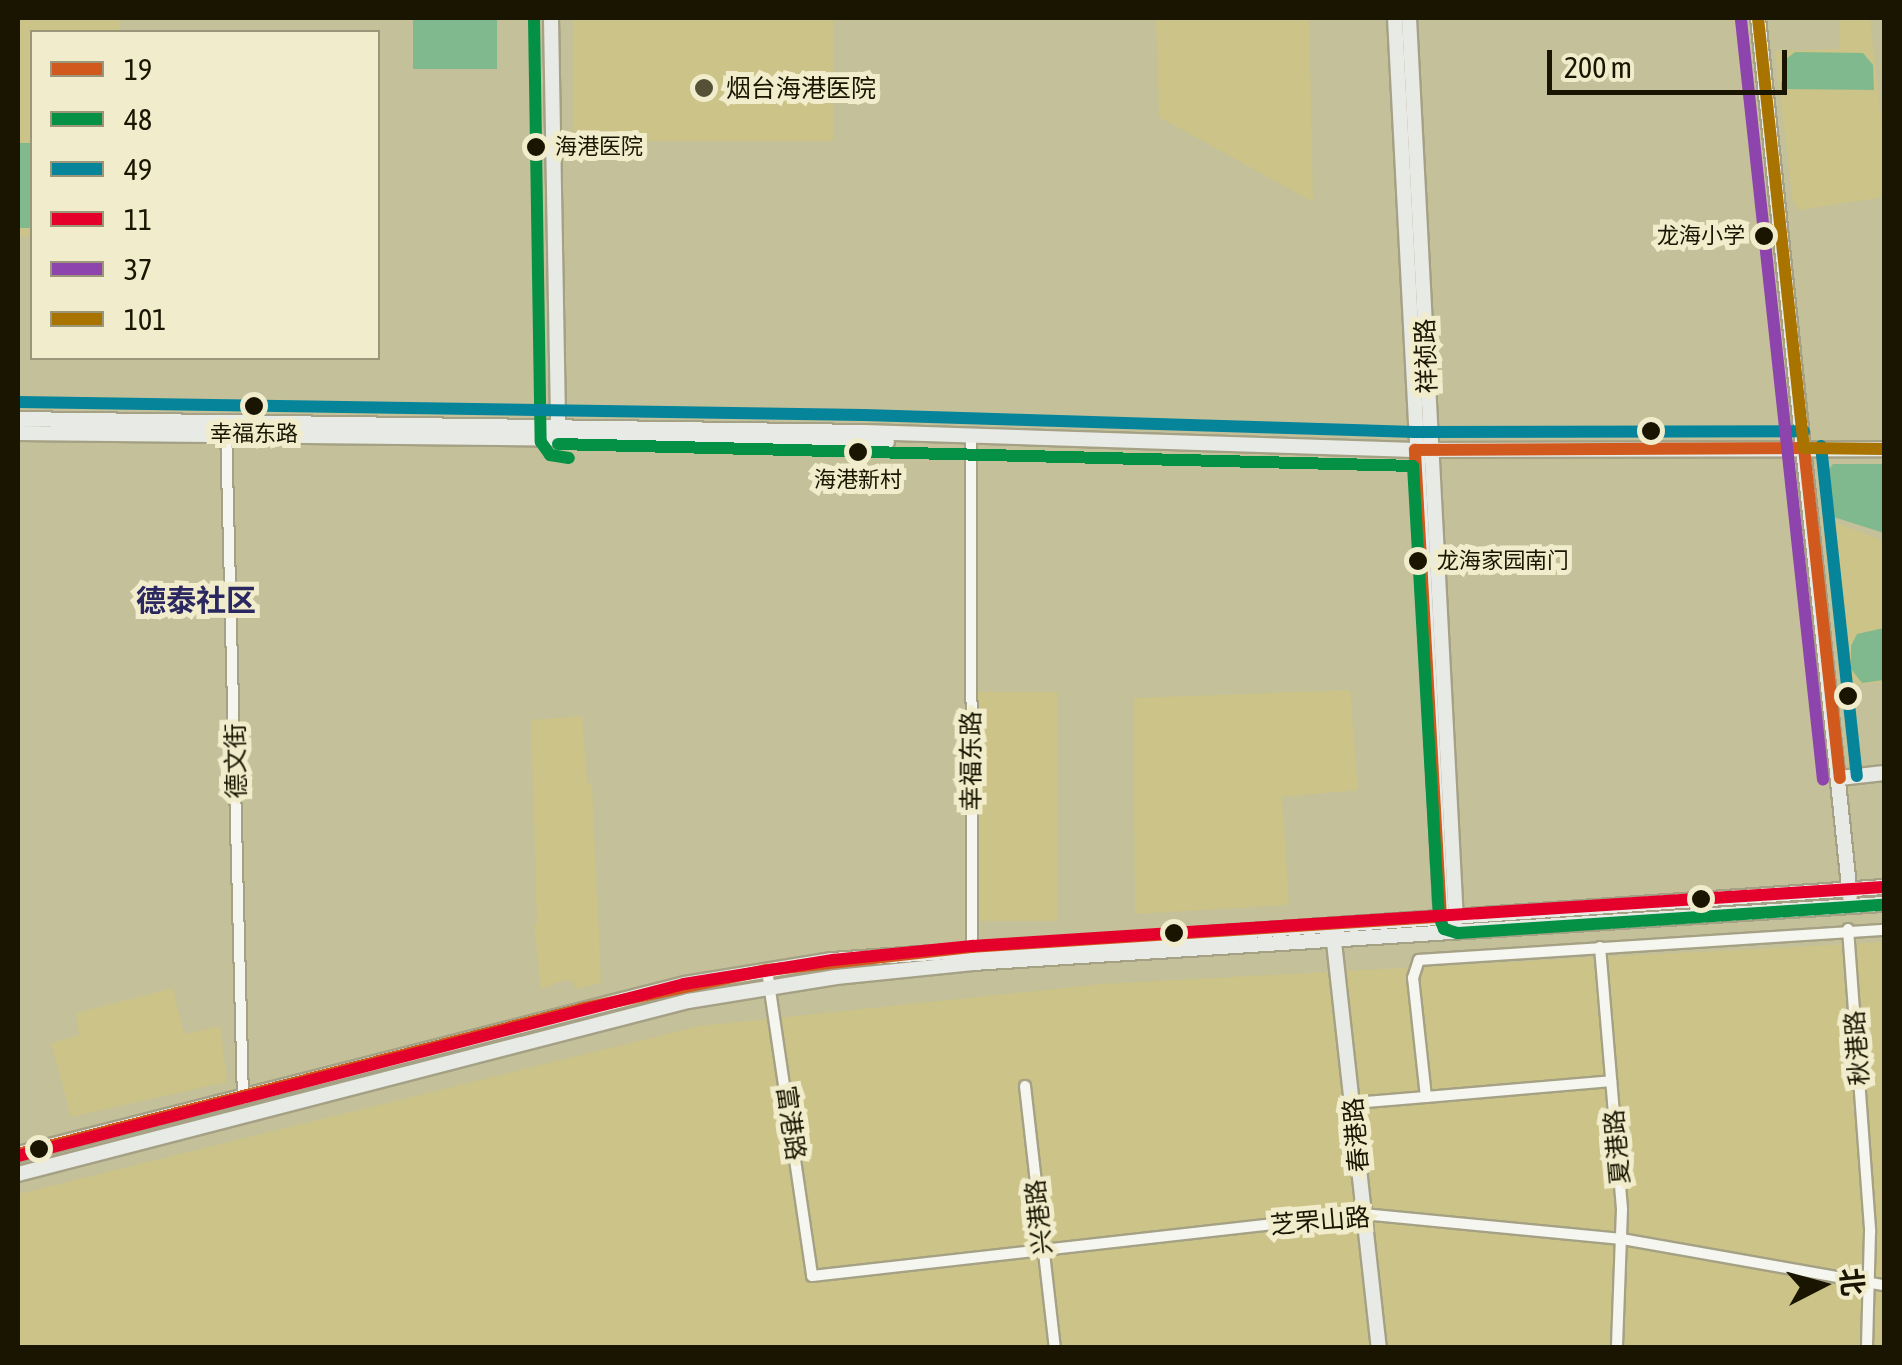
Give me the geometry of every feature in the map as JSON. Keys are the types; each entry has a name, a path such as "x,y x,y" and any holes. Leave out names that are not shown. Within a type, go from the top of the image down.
{"street":[{"path":"551,18 558,433"},
{"name":"祥祯路","path":"1395,18 1422,450"},
{"name":"祥祯路","path":"1409,18 1422,450"},
{"path":"1758,18 1852,906"},
{"path":"18,419 226,429"},
{"path":"18,433 226,429 971,438 1422,450 1884,449"},
{"name":"德文街","path":"226,429 244,1099"},
{"name":"幸福东路","path":"971,438 972,955"},
{"path":"1422,450 1450,934"},
{"path":"1840,778 1884,773"},
{"path":"18,1154 602,1004 768,970 1332,922 1884,887"},
{"path":"18,1174 688,1001 972,955 1450,934 1884,904"},
{"name":"春港路","path":"1332,922 1379,1348"},
{"path":"1426,1096 1413,978 1420,960 1848,929 1884,930"},
{"name":"秋港路","path":"1848,929 1871,1283 1867,1348"},
{"name":"夏港路","path":"1600,947 1622,1239 1617,1348"},
{"name":"富港路","path":"768,970 812,1276"},
{"path":"1354,1103 1611,1081"},
{"name":"兴港路","path":"1024,1086 1054,1348"},
{"name":"芝罘山路","path":"812,1276 1363,1214 1622,1239 1884,1285"}],"shaded area":[{"path":"18,18 119,18 119,30 30,30 30,236 18,236"},
{"name":"烟台海港医院","path":"573,18 833,18 833,141 573,141"},
{"path":"1156,18 1309,18 1313,202 1159,117"},
{"name":"龙海小学","path":"1840,18 1870,18 1884,145 1884,197 1799,210 1793,203 1775,51 1839,49"},
{"path":"1832,521 1884,541 1884,682 1852,685"},
{"path":"1350,690 1358,790 1282,797 1289,905 1135,914 1133,698"},
{"path":"977,692 1057,692 1057,921 977,921"},
{"path":"582,716 587,782 592,785 601,983 575,989 573,981 560,981 541,990 534,925 537,924 531,720"},
{"path":"1884,942 1884,1347 18,1347 18,1194 699,1026 1102,984"},
{"path":"173,988 184,1034 220,1026 227,1082 71,1117 51,1043 79,1035 76,1013"}],"green space":[{"path":"413,18 497,18 497,69 413,69"},
{"path":"1795,52 1863,53 1873,65 1874,90 1781,89 1781,82 1787,80 1785,60"},
{"path":"18,143 30,143 30,228 18,228"},
{"path":"1833,464 1884,464 1884,533 1824,514 1821,480"},
{"path":"1884,628 1884,680 1862,683 1851,669 1851,646 1857,634"}],"transit line":[{"name":"48","path":"534,18 541,442 550,455 569,458"},
{"name":"101","path":"1758,18 1804,448"},
{"name":"37","path":"1741,20 1823,780"},
{"name":"49","path":"18,402 864,415 1415,432 1804,431"},
{"name":"48","path":"558,444 1413,466 1439,917 1444,929 1457,933 1884,905"},
{"name":"49","path":"1821,446 1857,776"},
{"name":"19","path":"1804,448 1840,778"},
{"name":"19","path":"18,1154 585,1008 767,970 972,947 1441,917 1415,450 1804,448"},
{"name":"101","path":"1804,448 1884,449"},
{"name":"11","path":"18,1156 684,984 833,960 972,946 1883,887"}],"place":[{"name":"烟台海港医院","path":"704,88"},
{"name":"海港医院","path":"536,147"},
{"name":"龙海小学","path":"1764,236"},
{"name":"幸福东路","path":"254,406"},
{"name":"海港新村","path":"858,452"},
{"name":"龙海家园南门","path":"1418,561"}],"district":[{"name":"德泰社区","path":"196,600"}]}
